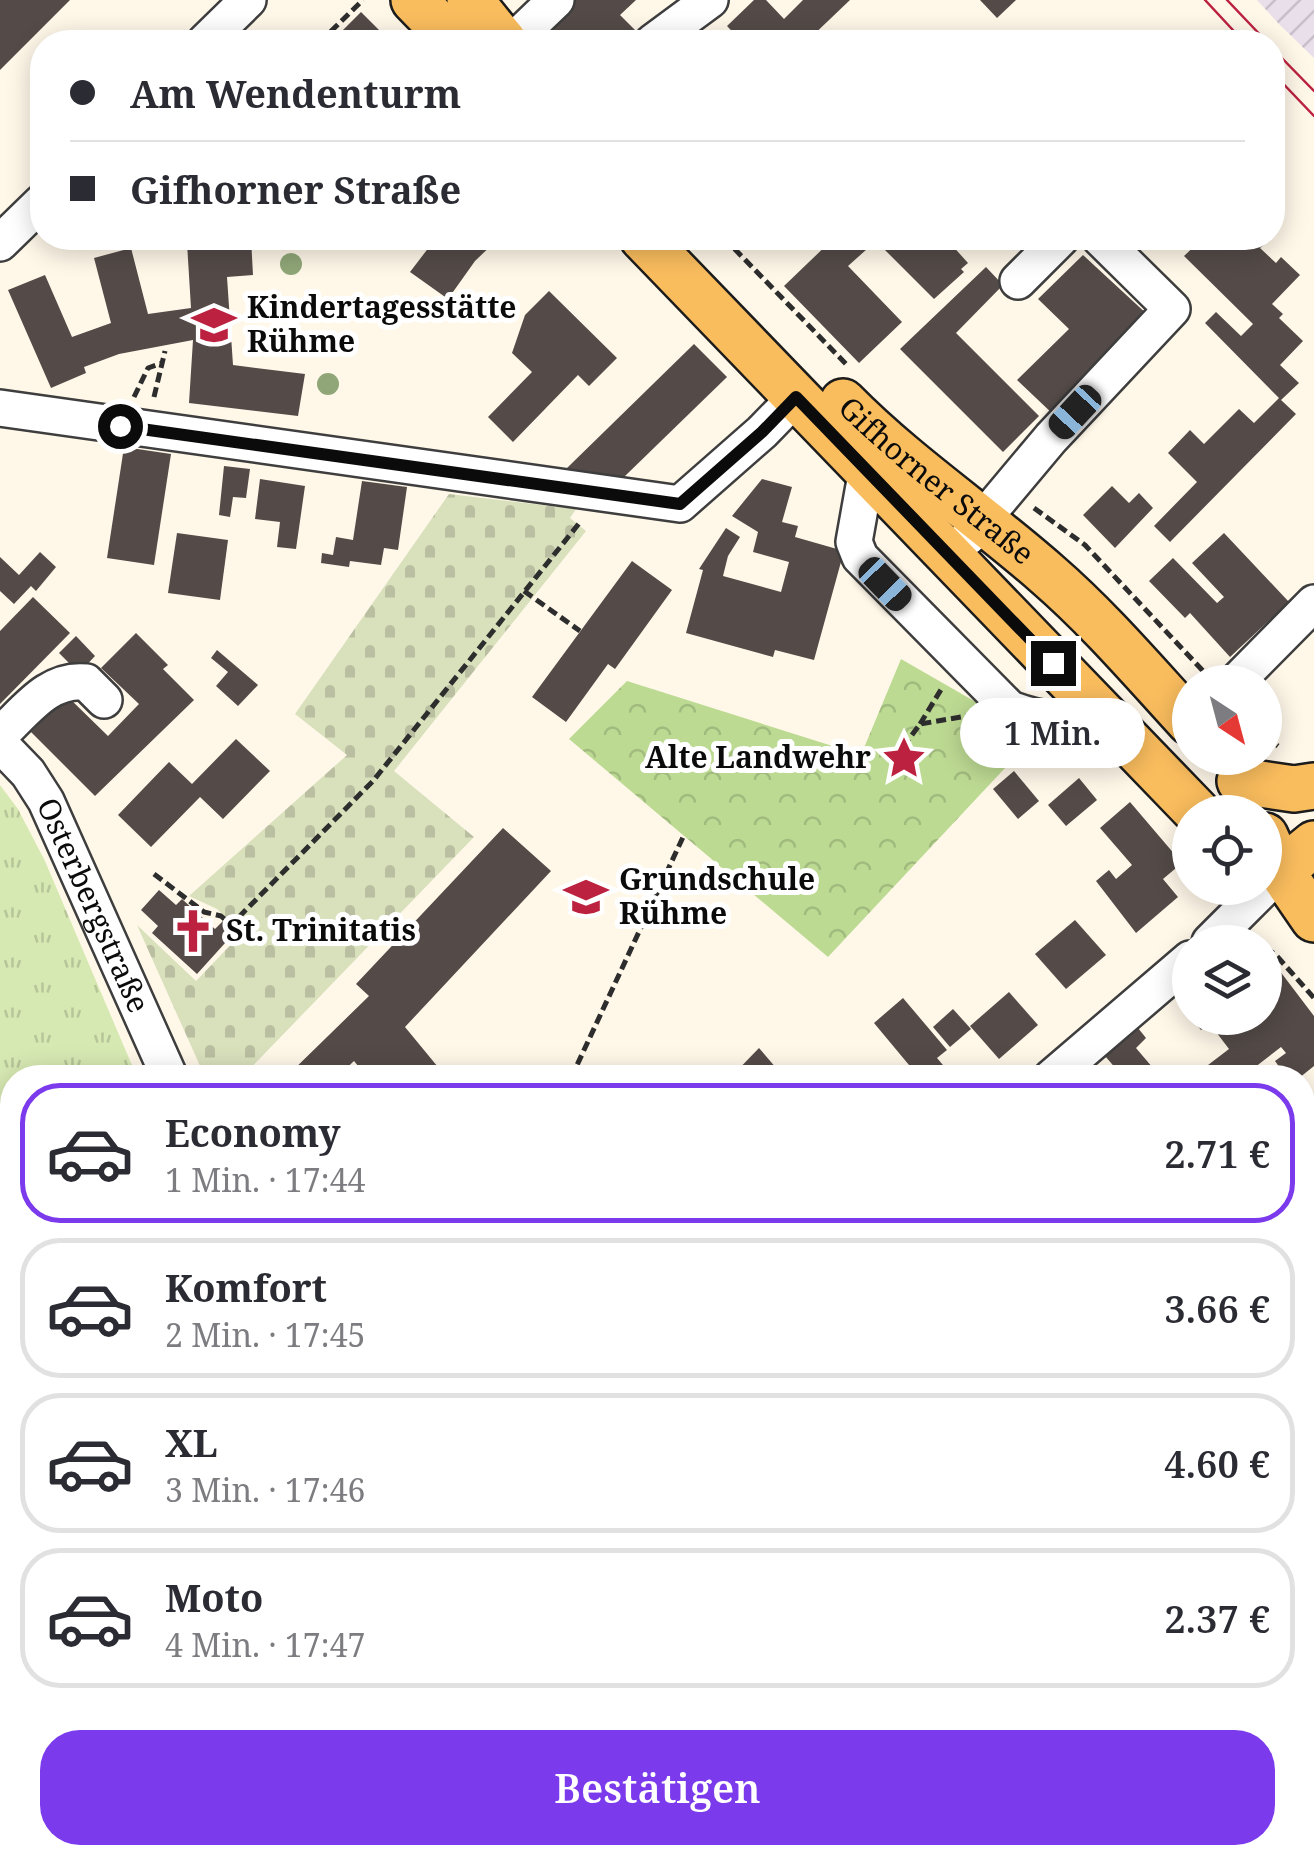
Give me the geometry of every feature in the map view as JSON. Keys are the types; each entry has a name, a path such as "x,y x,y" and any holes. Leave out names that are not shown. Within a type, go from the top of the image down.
{"main road":[{"path":"414,0 443,30"},
{"path":"470,0 497,30"},
{"name":"Gifhorner Straße","path":"655,250 951,556 1073,729 1172,795"},
{"name":"Gifhorner Straße","path":"696,250 871,429 1046,573 1172,703"},
{"path":"1238,784 1294,789 1314,786"},
{"path":"1288,854 1314,919"}],"street":[{"path":"217,30 248,0"},
{"path":"522,30 556,0"},
{"path":"670,30 710,0"},
{"path":"0,243 30,214"},
{"path":"1018,281 1049,250"},
{"path":"951,556 1050,438 1172,308 1112,250"},
{"path":"0,408 680,504 796,397"},
{"path":"867,469 854,542 860,558 1010,709 1073,729"},
{"path":"1253,665 1314,604"},
{"path":"0,734 52,686 64,681 86,682 104,700"},
{"name":"Osterbergstraße","path":"0,744 46,801 164,1065"},
{"path":"1225,925 1288,854"},
{"path":"1066,1065 1172,974"}],"path":[{"path":"336,30 363,0"},
{"path":"158,381 165,351"},
{"path":"131,403 148,368 162,363"},
{"path":"154,874 204,912 221,916 231,924 373,781 580,522"},
{"path":"524,591 580,631"},
{"path":"903,747 944,686"},
{"path":"920,724 1010,709"},
{"path":"576,1065 684,835"},
{"path":"1282,966 1314,998"}],"shaded area":[{"path":"1257,0 1314,0 1314,58 1279,24"}],"green space":[{"path":"449,494 576,509 570,518 586,531 394,771 474,837 254,1065 200,1065 137,925 196,981 242,933 217,909 189,896 347,755 295,714"},
{"path":"901,659 1035,736 828,957 569,739 627,681 861,755"},
{"path":"0,785 18,809 45,861 132,1065 0,1065"}],"building":[{"path":"0,0 70,0 40,30 30,30 30,40 0,70"},
{"path":"574,0 636,0 620,15 635,30 554,30 549,25"},
{"path":"754,0 766,0 784,19 803,0 850,0 819,30 731,30 727,26"},
{"path":"980,0 1016,0 997,18"},
{"path":"361,12 379,30 343,30"},
{"path":"132,250 148,314 191,308 187,250 252,250 253,275 227,277 233,365 305,374 298,416 189,403 193,340 119,354 84,367 86,373 51,388 8,290 45,275 72,337 111,323 94,258"},
{"path":"427,250 486,250 448,299 410,272"},
{"path":"822,250 866,250 848,266 902,322 859,363 784,286"},
{"path":"885,250 956,250 968,263 961,269 964,272 934,299"},
{"path":"1190,250 1262,250 1276,263 1281,257 1300,275 1272,304 1283,314 1279,318 1303,341 1280,365 1299,383 1281,400 1296,414 1170,542 1154,526 1197,482 1168,453 1190,430 1204,444 1239,409 1254,423 1279,398 1205,323 1216,312 1241,336 1253,324 1184,256"},
{"path":"1083,255 1149,316 1055,416 1017,380 1069,329 1038,299"},
{"path":"986,267 1003,285 956,333 1039,416 1003,452 900,349"},
{"path":"549,291 617,358 589,386 578,375 513,442 488,417 532,372 512,353 525,315"},
{"path":"694,344 727,377 624,477 566,469"},
{"path":"124,447 171,454 154,565 107,558"},
{"path":"224,466 250,469 246,498 233,497 230,517 219,515"},
{"path":"260,479 305,486 296,549 277,547 280,522 255,519"},
{"path":"762,479 792,487 782,522 798,526 795,537 844,551 814,660 775,650 773,657 686,633 703,570 699,569 726,528 740,537 728,556 723,576 781,592 789,562 753,552 758,532 732,516"},
{"path":"362,481 407,487 398,550 384,548 381,565 350,561 349,567 321,563 322,553 333,555 336,537 353,540"},
{"path":"1112,486 1129,503 1139,493 1153,508 1115,548 1083,515"},
{"path":"177,533 228,540 220,600 168,593"},
{"path":"1224,533 1289,602 1230,657 1190,613 1185,618 1149,581 1173,558 1217,603 1224,597 1192,563"},
{"path":"40,552 56,567 36,591 31,586 14,604 0,591 0,557 19,575"},
{"path":"632,561 672,590 615,669 608,664 566,722 532,697"},
{"path":"33,597 70,633 0,704 0,631"},
{"path":"136,633 168,665 163,669 194,700 95,796 31,732 67,696 108,736 139,704 101,668"},
{"path":"76,636 95,656 79,673 59,653"},
{"path":"217,650 258,685 238,706 216,686 228,672 211,658"},
{"path":"236,739 270,771 223,819 200,797 151,847 118,815 169,762 192,784"},
{"path":"1014,771 1039,801 1018,819 993,789"},
{"path":"1079,778 1097,800 1066,826 1048,805"},
{"path":"1130,802 1172,851 1172,871 1163,879 1172,890 1172,902 1136,933 1096,881 1109,870 1116,879 1132,865 1100,828"},
{"path":"503,828 551,871 405,1027 436,1065 357,1065 354,1061 350,1065 298,1065 369,996 356,984"},
{"name":"St. Trinitatis","path":"159,890 176,905 182,899 215,929 223,921 235,932 197,974 152,933 158,926 141,910"},
{"path":"1075,920 1106,955 1066,989 1035,954"},
{"path":"1282,974 1314,1016 1314,1065 1278,1065 1275,1061 1286,1053 1281,1047 1258,1065 1208,1065 1229,1049 1218,1035 1282,1035"},
{"path":"1009,992 1038,1025 999,1059 970,1026"},
{"path":"903,998 947,1050 937,1058 943,1065 909,1065 874,1023"},
{"path":"953,1009 971,1029 950,1047 933,1027"},
{"path":"1138,1028 1146,1038 1136,1048 1150,1065 1113,1065 1105,1056"},
{"path":"759,1048 774,1065 743,1065"}],"tram line":[{"path":"1205,0 1233,30"},
{"path":"1227,0 1256,30"},
{"path":"1285,61 1314,91"},
{"path":"1285,86 1314,116"}],"place":[{"name":"Kindertagesstätte Rühme","path":"214,325"},
{"name":"Alte Landwehr","path":"904,758"},
{"name":"Grundschule Rühme","path":"586,897"},
{"name":"St. Trinitatis","path":"193,931"}],"route":[{"path":"120,426 680,504 796,397 1053,663"}]}
